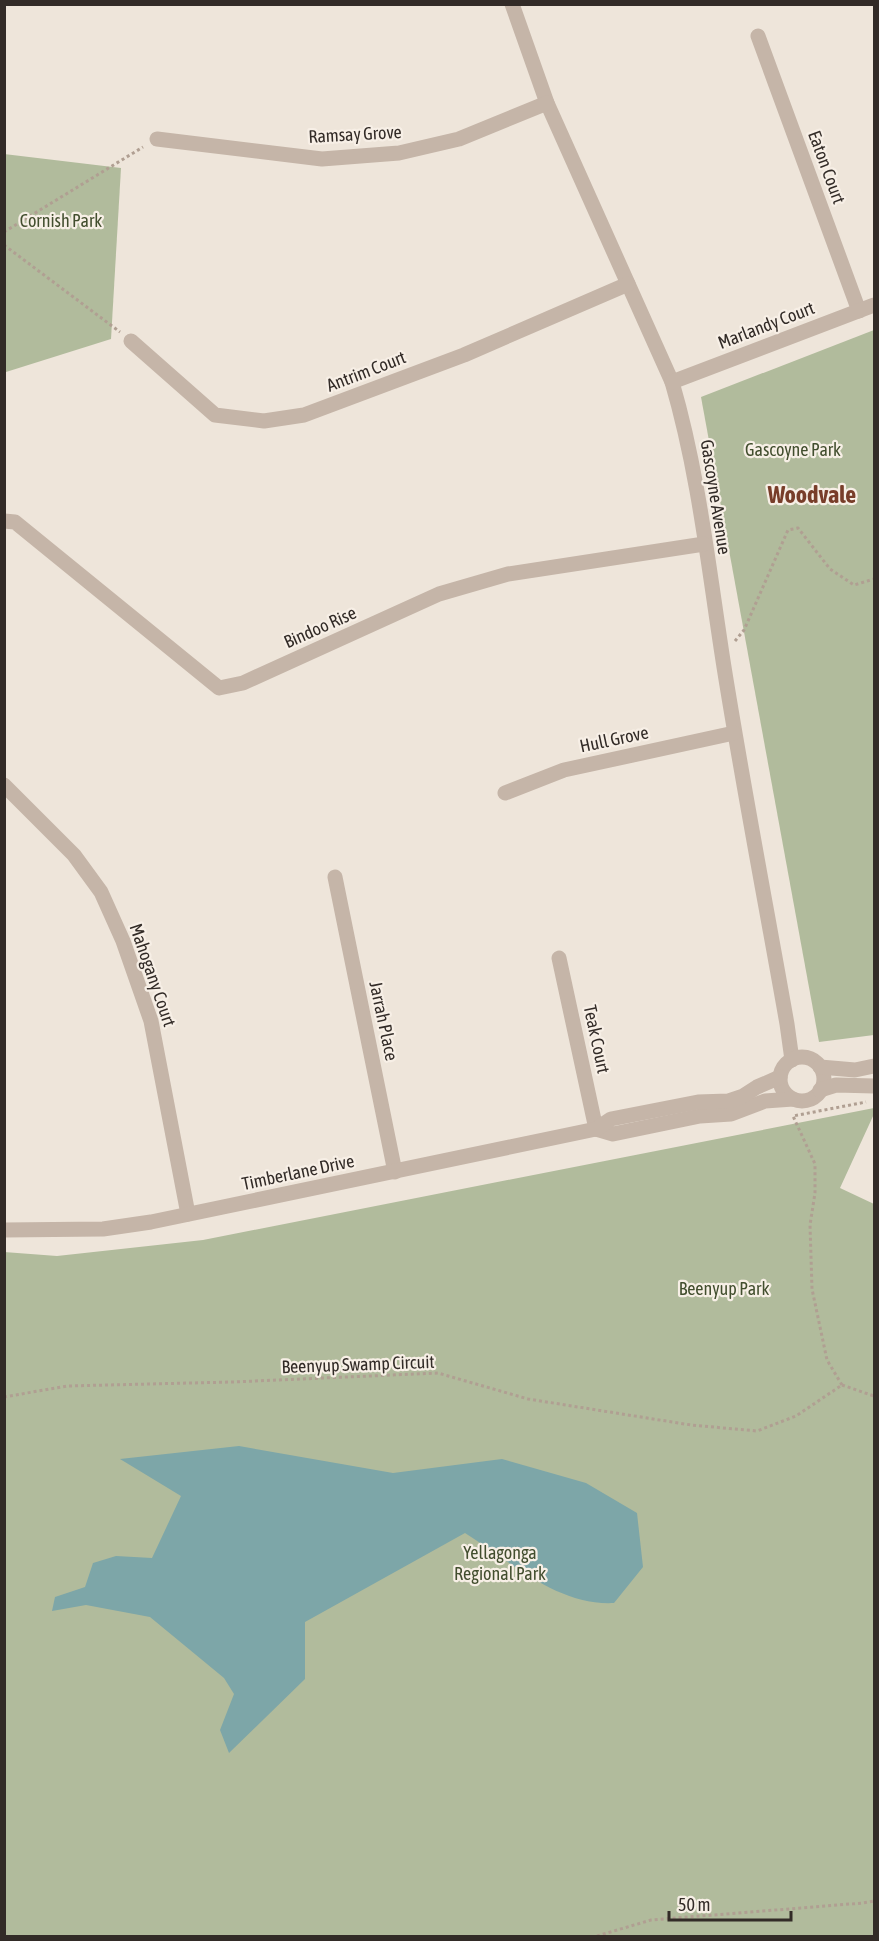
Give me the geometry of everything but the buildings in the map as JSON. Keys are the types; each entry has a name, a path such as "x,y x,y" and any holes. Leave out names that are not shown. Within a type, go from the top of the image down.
{"street":[{"name":"Gascoyne Avenue","path":"512,4 547,103 672,382 692,462 734,733 788,1024 792,1060"},
{"name":"Eaton Court","path":"758,36 859,311"},
{"name":"Ramsay Grove","path":"157,139 322,159 399,153 459,139 547,103"},
{"name":"Antrim Court","path":"131,341 215,415 264,421 304,415 464,355 628,284"},
{"name":"Marlandy Court","path":"672,382 874,305"},
{"name":"Bindoo Rise","path":"4,521 15,522 219,688 243,683 439,594 508,574 704,544"},
{"name":"Hull Grove","path":"505,793 564,770 734,733"},
{"name":"Mahogany Court","path":"4,785 74,855 101,892 123,941 151,1021 188,1214"},
{"name":"Jarrah Place","path":"335,877 395,1172"},
{"name":"Teak Court","path":"559,958 596,1129"},
{"name":"Gascoyne Avenue","path":"788,1024 817,1064"},
{"path":"817,1064 823,1078 820,1090 805,1101 792,1099 783,1090 780,1077 786,1064 792,1060 803,1058 817,1064 855,1070 874,1066"},
{"name":"Timberlane Drive","path":"4,1230 103,1228 188,1214 596,1129 611,1119 698,1102 728,1101 780,1077"},
{"path":"820,1090 836,1085 874,1086"},
{"name":"Timberlane Drive","path":"596,1129 612,1134 700,1116 731,1114 765,1101 792,1099"}],"path":[{"path":"4,232 157,139"},
{"path":"4,244 131,341"},
{"path":"720,645 734,642 744,630 788,530 798,528 830,569 854,585 874,579"},
{"path":"874,1098 865,1103 793,1116 815,1164 810,1225 812,1289 827,1360 842,1385 874,1396"},
{"name":"Beenyup Swamp Circuit","path":"4,1397 67,1386 438,1373 528,1399 691,1425 757,1431 796,1416 842,1385"},
{"path":"597,1936 651,1920 862,1903 874,1900"}],"green space":[{"name":"Cornish Park","path":"4,154 121,168 111,339 6,372 4,372"},
{"name":"Gascoyne Park","path":"874,330 874,1035 819,1042 701,397"},
{"name":"Yellagonga Regional Park","path":"874,1108 874,1114 840,1188 874,1204 874,1936 5,1936 4,1252 57,1256 203,1240"}],"water":[{"path":"239,1446 393,1473 502,1459 586,1483 637,1513 643,1567 614,1603 593,1602 554,1590 535,1580 465,1533 305,1622 305,1679 229,1753 220,1730 234,1694 224,1678 150,1617 86,1605 52,1611 55,1597 85,1587 93,1563 116,1556 152,1558 181,1496 120,1459"}],"district":[{"name":"Woodvale","path":"812,494"}],"park label":[{"name":"Beenyup Park","path":"724,1288"}]}
